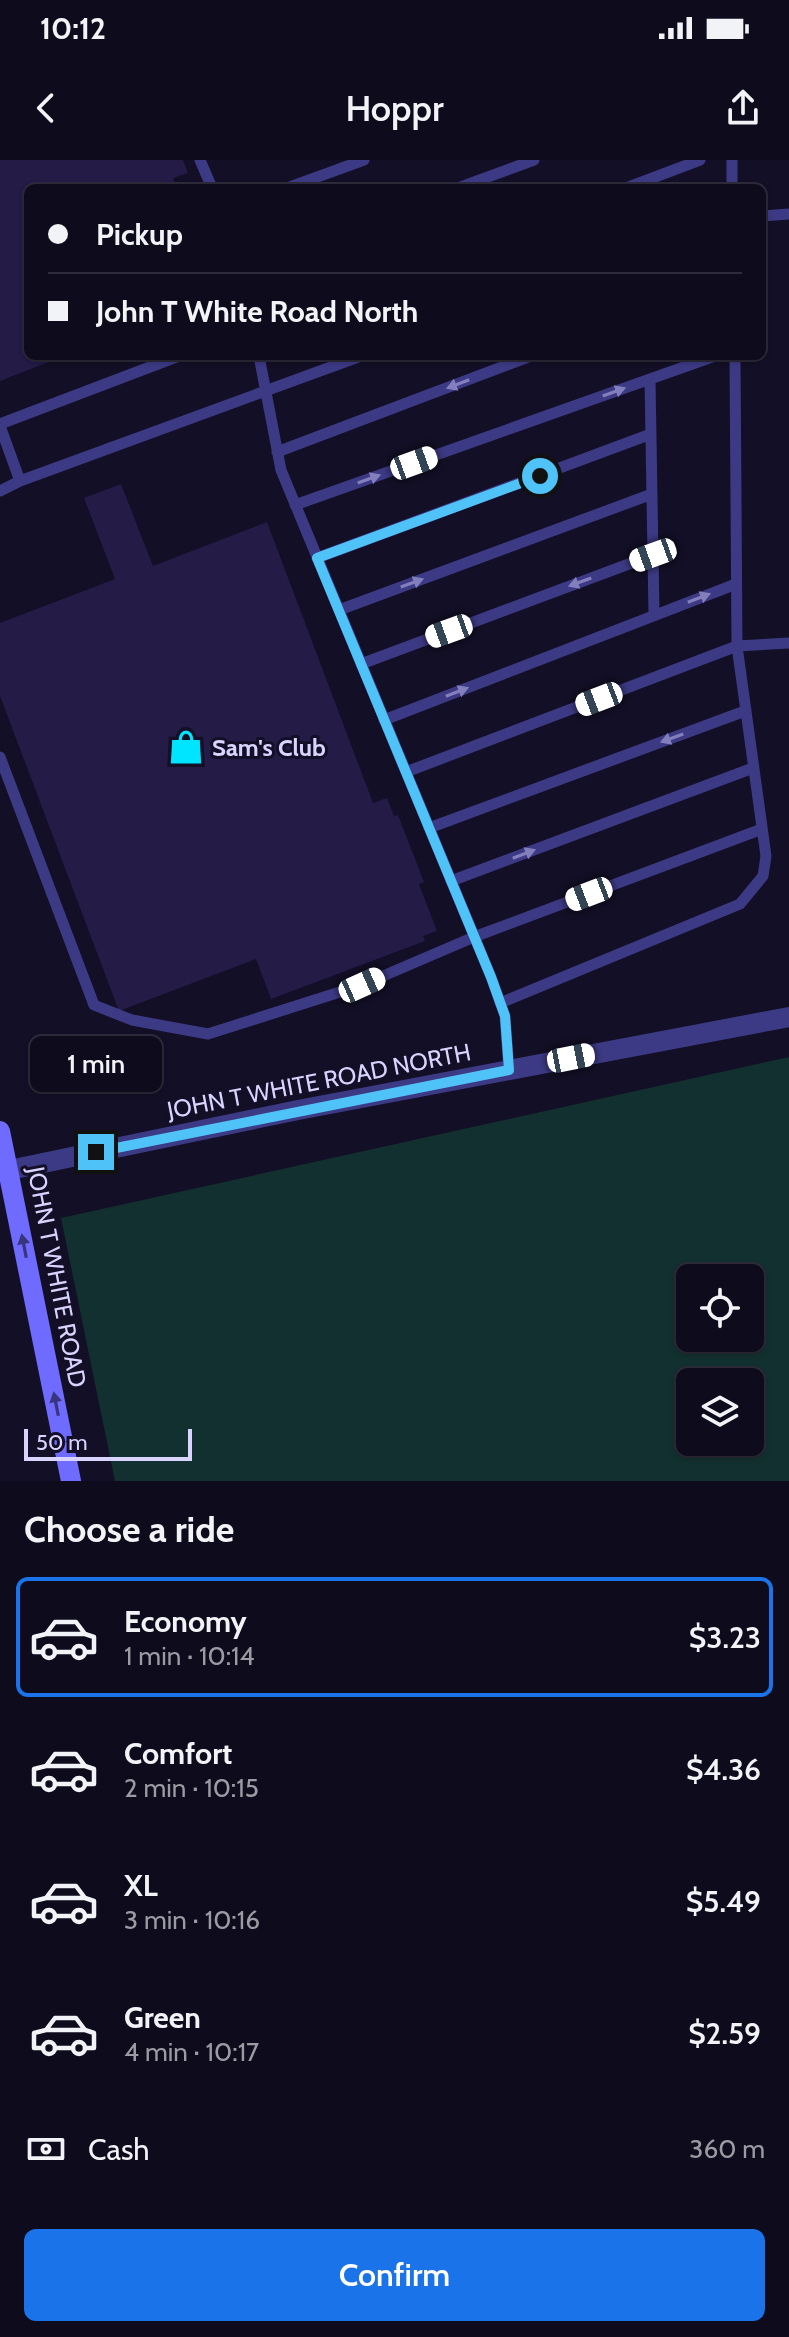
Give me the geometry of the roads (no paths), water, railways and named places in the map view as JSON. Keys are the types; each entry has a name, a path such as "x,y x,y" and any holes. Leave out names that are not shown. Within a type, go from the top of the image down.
{"main road":[{"name":"JOHN T WHITE ROAD","path":"0,1131 4,1171 71,1481"}],"street":[{"name":"JOHN T WHITE ROAD NORTH","path":"4,1171 789,1017"}],"lane":[{"path":"298,184 364,160"},
{"path":"469,184 534,160"},
{"path":"637,184 700,160"},
{"path":"732,160 732,184"},
{"path":"202,161 211,184"},
{"path":"766,216 789,214"},
{"path":"20,481 0,425 169,360"},
{"path":"260,360 277,452 295,505 500,1003 509,1070"},
{"path":"0,491 350,360"},
{"path":"277,452 520,360"},
{"path":"295,505 704,360"},
{"path":"500,1003 740,904 763,876 766,856 737,646 735,360"},
{"path":"650,379 654,615"},
{"path":"317,558 651,434"},
{"path":"339,610 652,494"},
{"path":"361,664 653,555"},
{"path":"384,720 736,584"},
{"path":"406,772 737,646 789,643"},
{"path":"429,828 745,711"},
{"path":"0,757 94,1005 132,1020 208,1034 362,985 474,937 762,829"},
{"path":"451,881 753,768"}],"place":[{"name":"Sam's Club","path":"186,747"}]}
